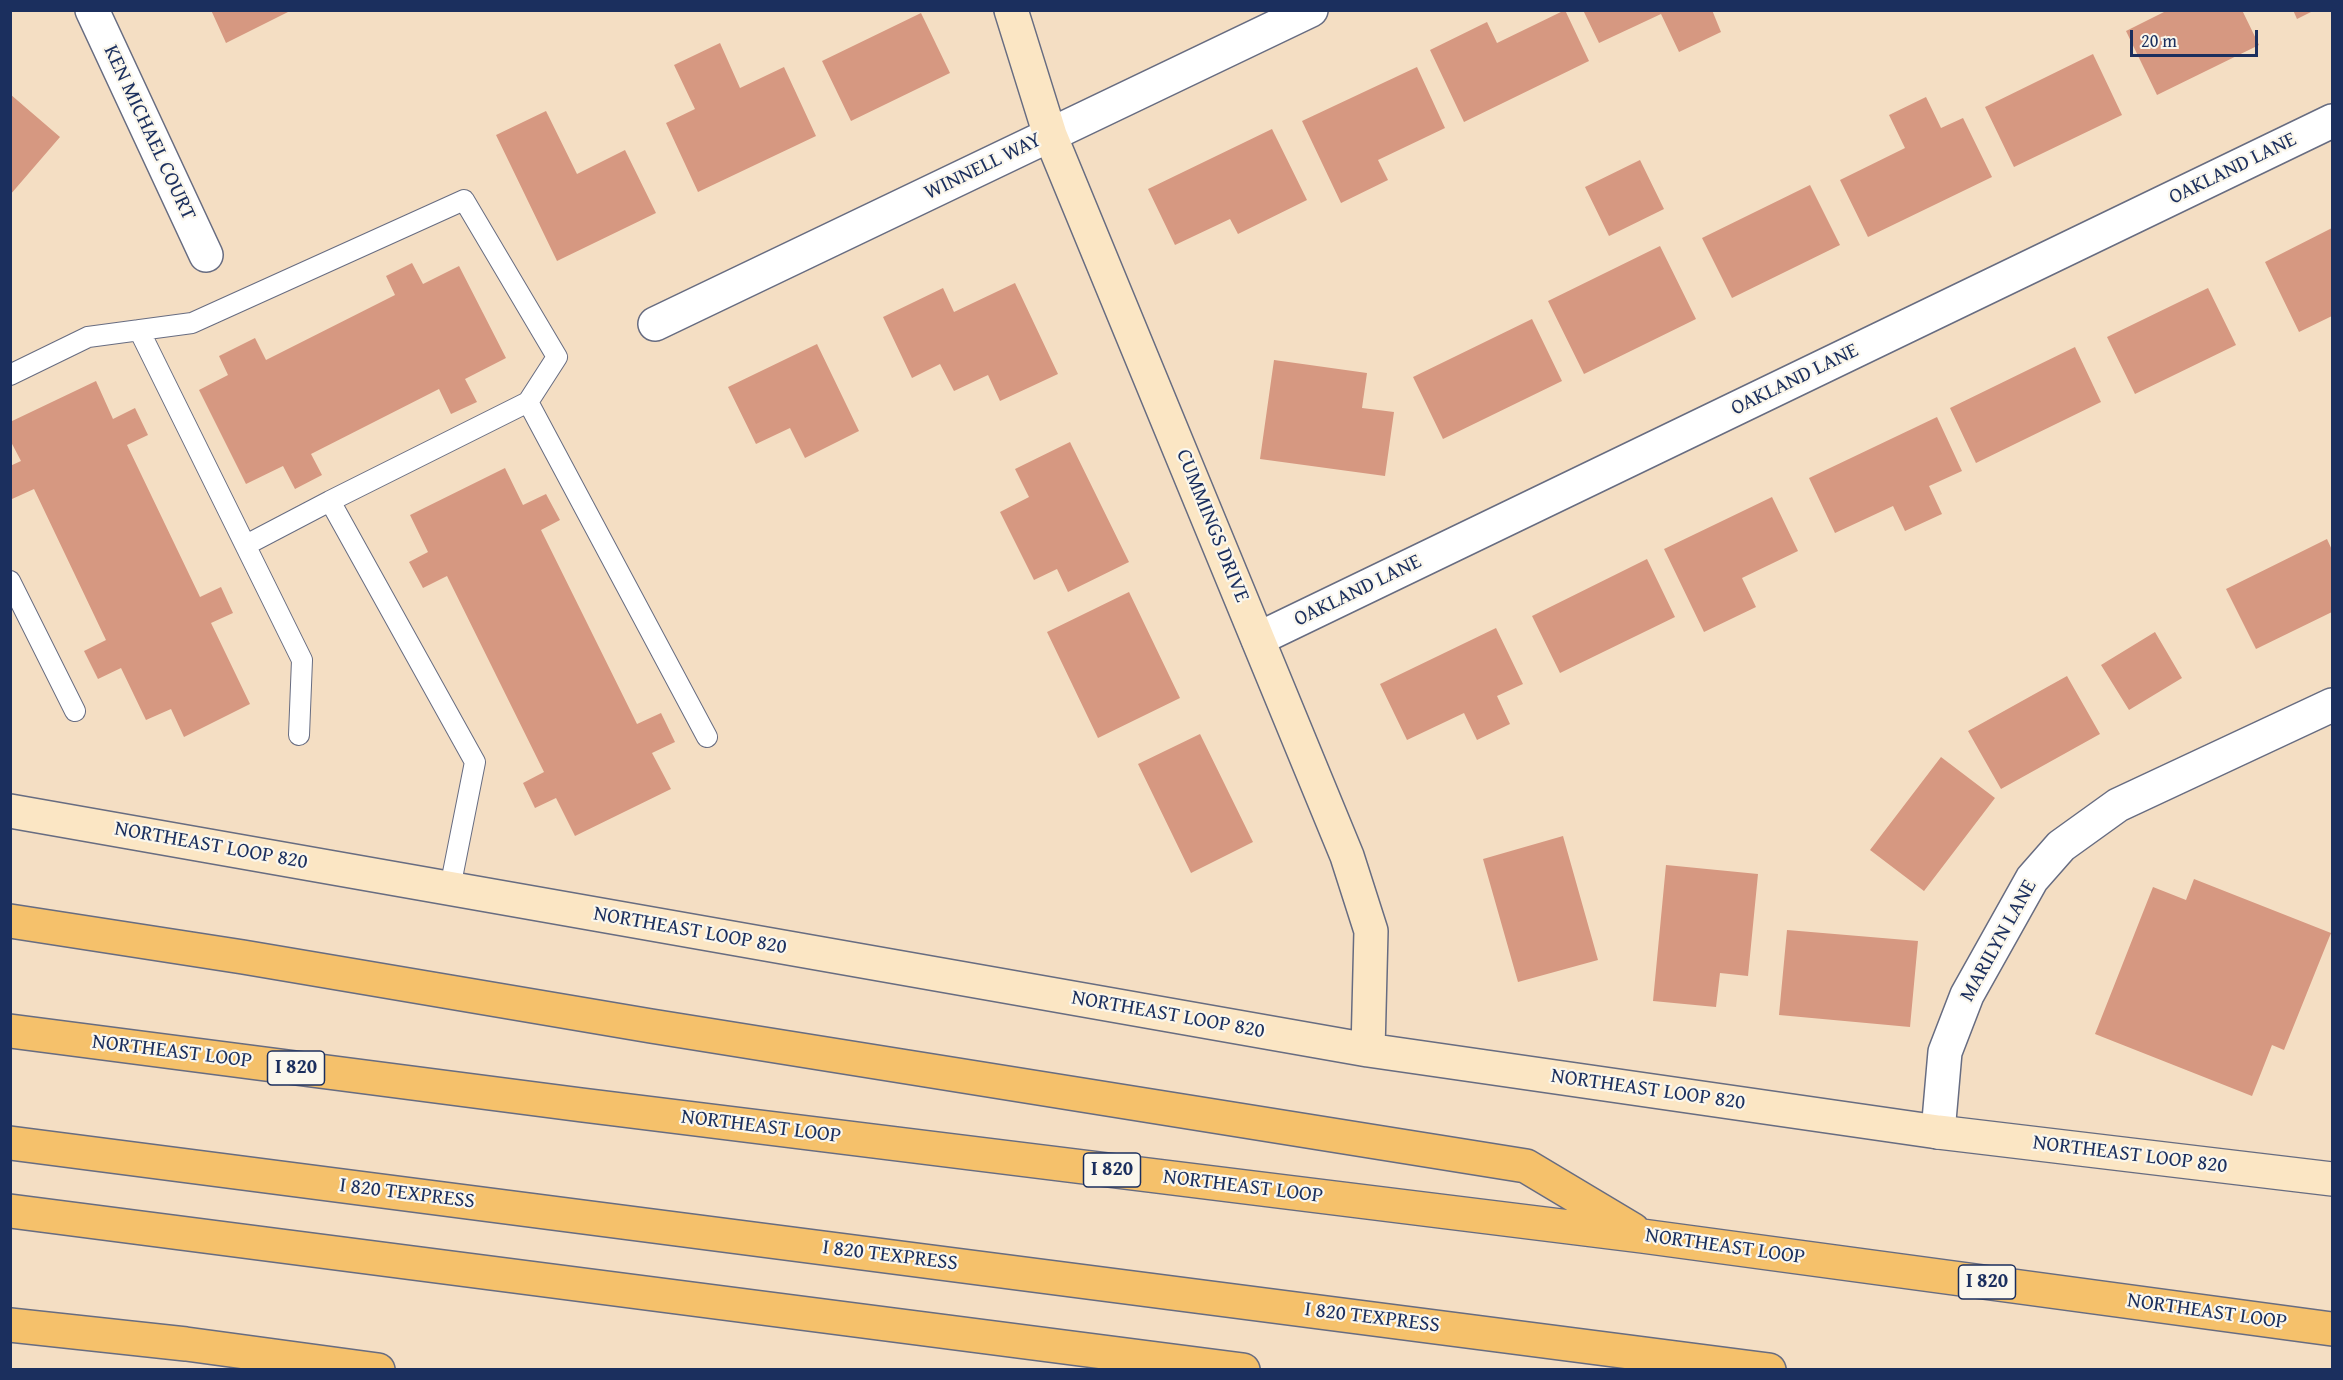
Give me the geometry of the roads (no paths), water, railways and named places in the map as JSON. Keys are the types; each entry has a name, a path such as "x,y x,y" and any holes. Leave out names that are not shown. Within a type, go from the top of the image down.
{"highway":[{"path":"10,921 1526,1166 1642,1236"},
{"name":"NORTHEAST LOOP","path":"10,1030 605,1108 1642,1236 2332,1329"},
{"name":"I 820 TEXPRESS","path":"10,1143 1768,1370"},
{"path":"10,1211 1243,1370"},
{"path":"10,1325 186,1344 378,1370"}],"main road":[{"name":"CUMMINGS DRIVE","path":"1011,10 1050,135 1347,856 1371,931 1368,1050"},
{"name":"NORTHEAST LOOP 820","path":"10,811 1368,1050 1938,1132 2332,1179"}],"street":[{"name":"KEN MICHAEL COURT","path":"92,10 206,255"},
{"name":"WINNELL WAY","path":"655,324 1311,10"},
{"name":"OAKLAND LANE","path":"1258,639 2332,121"},
{"name":"MARILYN LANE","path":"1938,1132 1945,1052 1967,995 2032,879 2061,846 2118,805 2332,705"}],"lane":[{"path":"10,375 88,336 192,323 464,200 556,357 528,402 246,545"},
{"path":"139,330 302,660 299,735"},
{"path":"528,402 707,737"},
{"path":"330,501 475,762 450,888"},
{"path":"10,581 75,711"}]}
